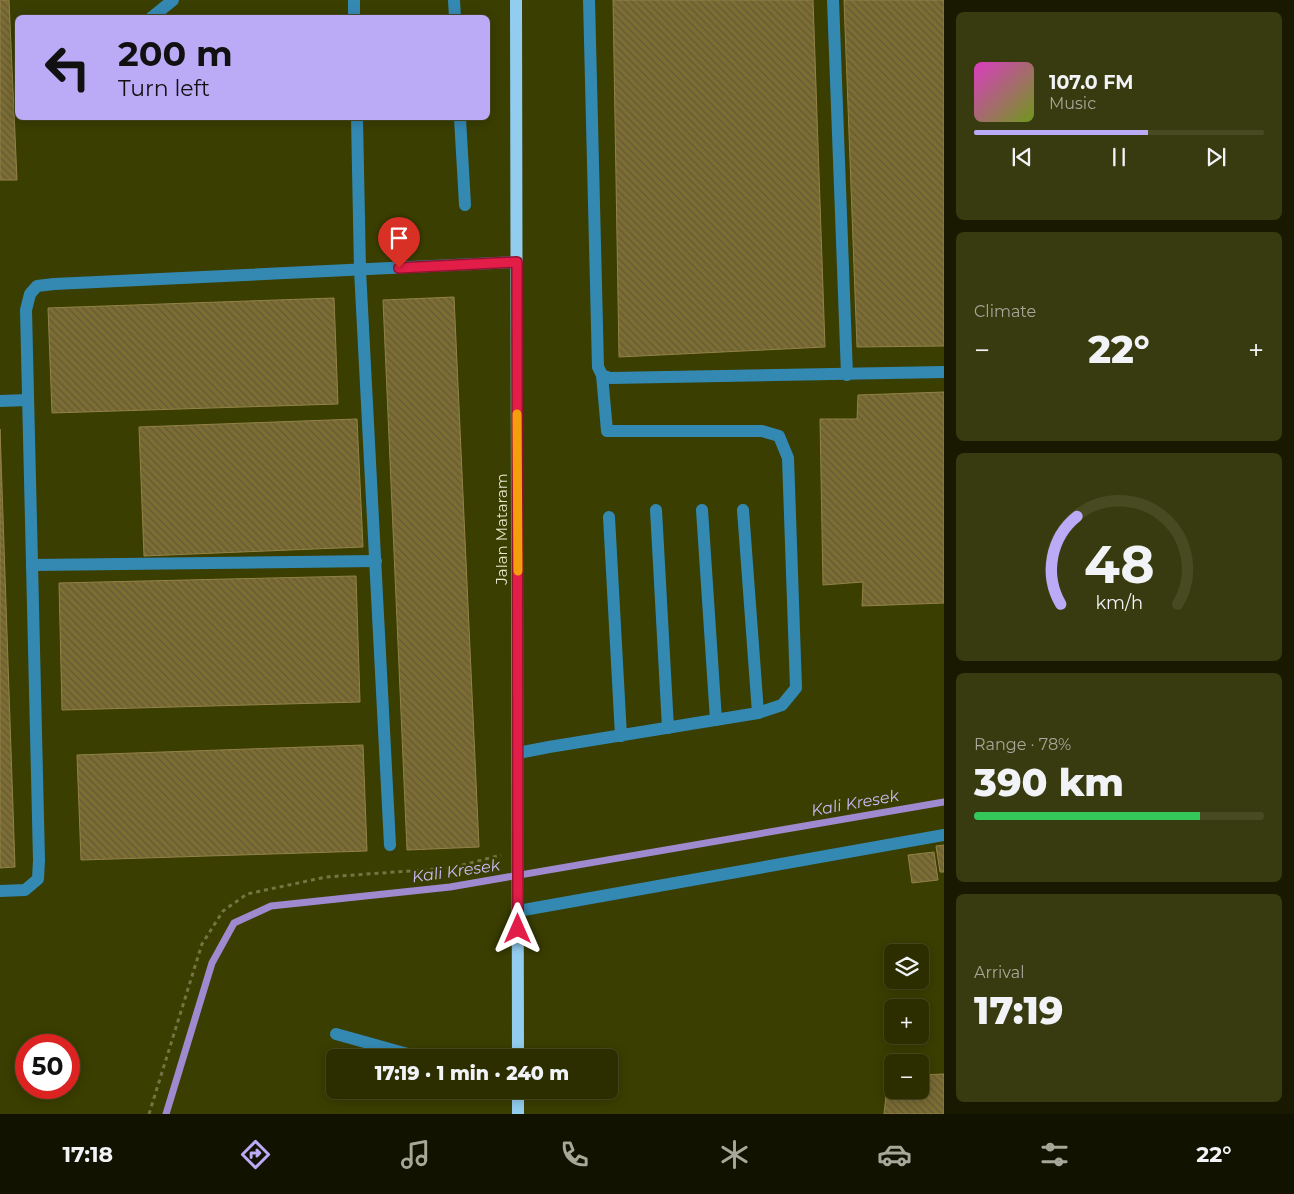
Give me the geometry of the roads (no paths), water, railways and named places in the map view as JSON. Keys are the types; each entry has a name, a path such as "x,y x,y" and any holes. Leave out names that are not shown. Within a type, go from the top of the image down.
{"main road":[{"name":"Jalan Mataram","path":"516,0 518,1049"},
{"path":"518,1099 518,1114"}],"street":[{"path":"154,15 172,0"},
{"path":"354,0 354,15"},
{"path":"454,0 455,15"},
{"path":"518,753 758,712 782,705 796,688 788,458 779,436 762,431 607,431 602,375 598,367 589,0"},
{"path":"833,0 847,375"},
{"path":"357,120 360,270 390,845"},
{"path":"460,120 465,205"},
{"path":"0,891 25,890 38,878 26,310 30,294 37,286 54,284 517,262"},
{"path":"602,375 610,378 944,372"},
{"path":"0,401 28,400"},
{"path":"656,510 668,728"},
{"path":"702,510 716,720"},
{"path":"743,510 758,712"},
{"path":"610,516 621,736"},
{"path":"32,566 376,561"},
{"path":"518,907 944,835"},
{"path":"336,1034 390,1049"}],"waterway":[{"name":"Kali Kresek","path":"166,1114 212,963 234,923 271,906 450,887 944,802"}]}
